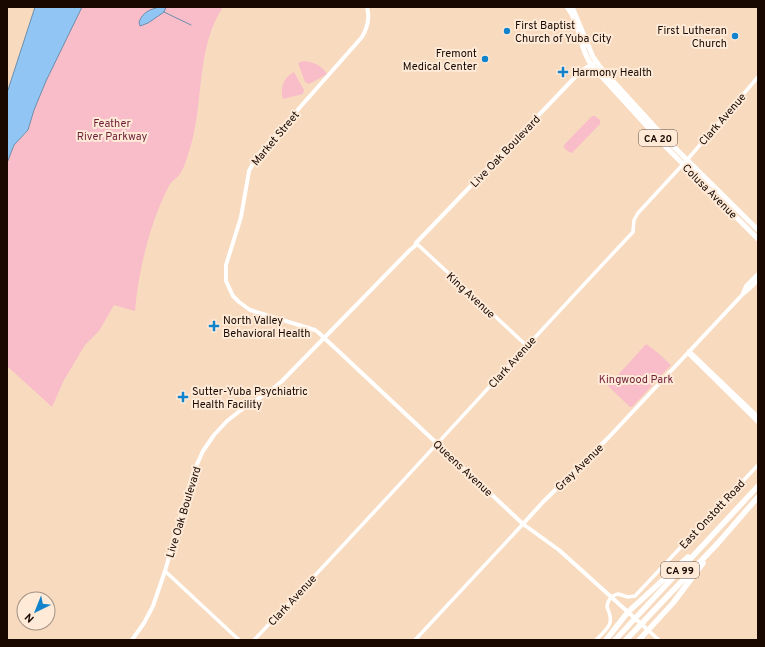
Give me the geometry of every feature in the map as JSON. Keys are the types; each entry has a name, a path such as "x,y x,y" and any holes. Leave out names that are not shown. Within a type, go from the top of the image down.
{"highway":[{"name":"Colusa Avenue","path":"567,7 574,17 594,63 758,239"},
{"name":"Colusa Avenue","path":"572,7 582,36"},
{"name":"Colusa Avenue","path":"685,162 758,230"},
{"name":"CA 99","path":"615,640 758,486"},
{"name":"CA 99","path":"626,640 718,543 758,497"},
{"path":"606,640 630,614 714,532"},
{"path":"639,640 647,629 676,600 718,543"}],"main road":[{"name":"Market Street","path":"258,313 246,308 236,299 228,286 226,276 227,260 241,217 249,171 257,156 362,37 368,26 369,18 366,7"},
{"name":"Live Oak Boulevard","path":"132,640 149,615 165,571 200,456 220,428 233,416 280,383 584,68 594,63"},
{"name":"Gray Avenue","path":"742,294 746,286 758,274"},
{"name":"Gray Avenue","path":"523,524 543,502 610,437 742,294 758,280"},
{"name":"Queens Avenue","path":"258,313 314,330 324,338 523,524 559,550 647,629"},
{"path":"688,352 758,417"},
{"path":"688,352 758,422"}],"street":[{"name":"Clark Avenue","path":"254,640 357,532 437,443 633,232 636,215 685,162 758,77"},
{"name":"King Avenue","path":"416,243 527,346"},
{"name":"East Onstott Road","path":"612,598 618,594 628,597 635,596 758,465"},
{"name":"Gray Avenue","path":"415,640 523,524"},
{"path":"165,571 239,640"},
{"path":"596,640 609,625 611,615 607,607 608,602 612,598"},
{"name":"Queens Avenue","path":"647,629 659,640"}],"green space":[{"name":"Feather River Parkway","path":"82,7 223,7 214,23 204,57 198,110 191,145 182,171 169,186 150,232 142,264 135,311 114,305 99,331 85,345 64,380 52,407 7,366 7,163 14,145 28,131 34,110 46,81"},
{"path":"303,61 317,64 323,68 327,74 309,84 305,82 298,63"},
{"path":"294,72 304,90 303,94 283,99 283,84 287,77"},
{"path":"592,116 595,116 600,120 600,124 572,153 569,152 564,148 564,145"},
{"name":"Kingwood Park","path":"646,344 671,365 632,407 630,407 608,386"}],"water":[{"path":"35,7 82,7 46,81 34,110 28,130 14,145 7,163 7,93"},
{"path":"159,7 166,7 164,12 148,23 140,26 139,22 144,14 149,10"}],"waterway":[{"path":"164,12 191,25"}],"place":[{"name":"First Baptist Church of Yuba City","path":"507,31"},
{"name":"First Lutheran Church","path":"735,36"},
{"name":"Fremont Medical Center","path":"485,59"},
{"name":"Harmony Health","path":"563,72"},
{"name":"North Valley Behavioral Health","path":"214,326"},
{"name":"Sutter-Yuba Psychiatric Health Facility","path":"183,397"}]}
